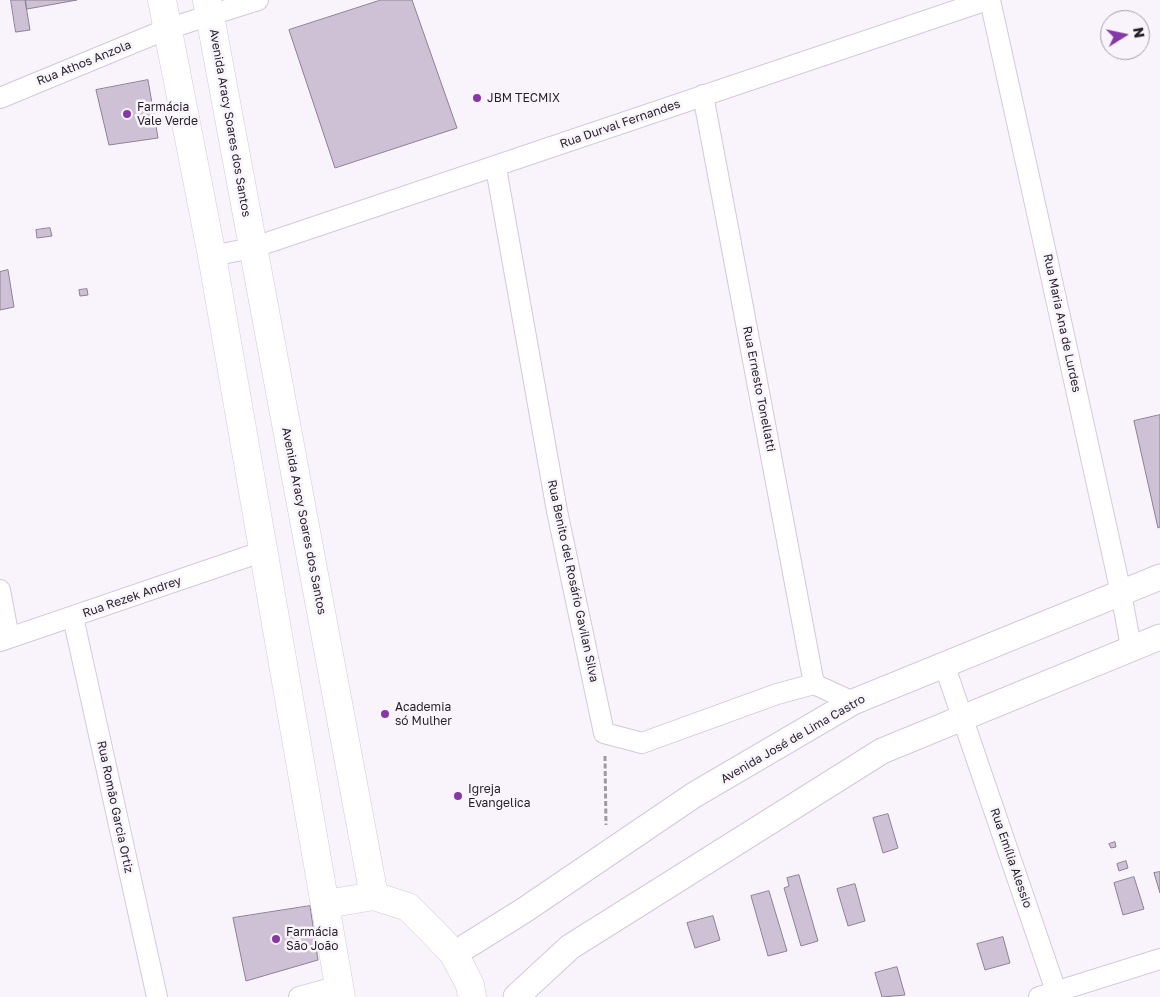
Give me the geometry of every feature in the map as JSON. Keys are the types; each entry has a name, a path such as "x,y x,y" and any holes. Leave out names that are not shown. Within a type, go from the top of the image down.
{"main road":[{"path":"162,0 212,256 340,992"},
{"name":"Avenida Aracy Soares dos Santos","path":"209,8 252,248 374,896"},
{"path":"326,904 374,896 408,907 454,954 470,985 472,997"}],"street":[{"name":"Rua Athos Anzola","path":"0,98 167,29 209,8 258,0"},
{"name":"Rua Durval Fernandes","path":"212,256 252,248 496,168 703,95 988,0"},
{"name":"Rua Maria Ana de Lurdes","path":"988,0 1121,593 1130,648"},
{"name":"Rua Ernesto Tonellatti","path":"703,95 814,684"},
{"name":"Rua Benito del Rosário Gavilan Silva","path":"496,168 556,501 604,733"},
{"name":"Rua Rezek Andrey","path":"4,640 264,551"},
{"name":"Avenida José de Lima Castro","path":"454,954 694,795 853,702 1160,577"},
{"path":"0,590 4,640"},
{"name":"Rua Romão Garcia Ortiz","path":"73,617 156,997"},
{"path":"516,997 570,947 874,756 1160,637"},
{"name":"Rua Emília Alessio","path":"944,664 964,718 1051,995"},
{"path":"604,733 642,742 777,694 814,684 853,702"},
{"path":"1051,995 1160,959"},
{"path":"300,997 340,992"}],"path":[{"path":"604,733 607,854"}],"building":[{"path":"11,0 25,0 30,30 16,32"},
{"path":"26,0 77,0 27,9"},
{"path":"381,0 412,0 457,128 335,168 289,30"},
{"name":"Farmácia Vale Verde","path":"148,80 158,138 109,145 96,90"},
{"path":"50,228 52,236 37,238 36,230"},
{"path":"8,270 14,307 0,310 0,272"},
{"path":"87,289 88,295 80,296 79,290"},
{"path":"1160,415 1160,527 1158,528 1134,421"},
{"path":"888,814 898,848 883,853 873,818"},
{"path":"1115,842 1116,847 1111,848 1109,844"},
{"path":"1126,861 1128,868 1119,871 1117,864"},
{"path":"1160,872 1160,893 1154,873"},
{"path":"799,875 818,941 801,946 784,888 789,886 787,878"},
{"path":"1134,877 1144,909 1123,915 1114,883"},
{"path":"855,884 865,921 848,926 837,889"},
{"path":"769,891 787,951 768,956 751,896"},
{"name":"Farmácia São João","path":"310,906 318,960 246,981 233,918"},
{"path":"713,916 720,940 695,948 687,923"},
{"path":"1003,937 1010,963 985,970 977,944"},
{"path":"897,967 905,995 882,997 875,973"}],"place":[{"name":"JBM TECMIX","path":"477,98"},
{"name":"Farmácia Vale Verde","path":"127,114"},
{"name":"Academia só Mulher","path":"385,714"},
{"name":"Igreja Evangelica","path":"458,796"},
{"name":"Farmácia São João","path":"276,939"}]}
